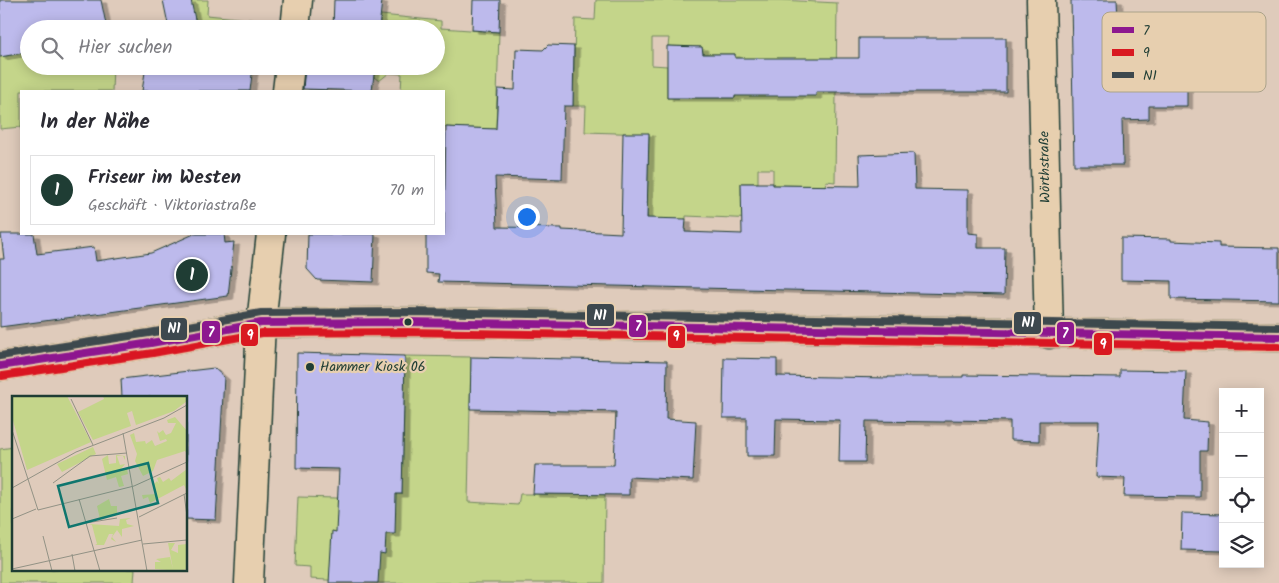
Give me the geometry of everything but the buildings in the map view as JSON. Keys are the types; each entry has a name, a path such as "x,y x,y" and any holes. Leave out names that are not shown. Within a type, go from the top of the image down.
{"street":[{"path":"296,20 298,0"},
{"name":"Wörthstraße","path":"1040,0 1049,334"},
{"path":"287,90 289,75"},
{"path":"249,583 261,323 271,235"},
{"path":"0,366 151,343 261,323 418,322 1279,337"}],"green space":[{"path":"179,0 208,0 207,15 258,20 196,20 195,17 183,20"},
{"path":"596,0 781,0 837,3 835,182 826,181 825,186 773,185 773,169 758,169 758,183 741,183 741,195 758,196 758,219 686,216 686,219 649,229 647,212 649,134 585,132 586,106 573,106 575,19 595,20","holes":["652,38 669,38 668,46 702,47 703,54 735,54 735,98 667,98 667,66 652,65","816,58 816,95 773,95"]},
{"path":"381,15 431,20 380,20"},
{"path":"445,28 499,32 496,129 445,127 445,90 401,90 402,75 445,75"},
{"path":"20,54 20,75 113,75 112,90 20,90 20,127 0,129 0,57"},
{"path":"374,75 386,75 379,81"},
{"path":"405,356 471,357 468,502 518,505 520,494 605,494 604,583 378,583 310,579 310,567 295,566 298,497 373,499 373,493 402,494"},
{"path":"12,447 12,570 135,570 134,582 140,583 0,583 0,449"}],"transit line":[{"name":"N1","path":"0,356 149,333 261,313 408,312 1279,327"},
{"name":"7","path":"0,366 151,343 261,323 408,322 1279,337"},
{"name":"9","path":"2,376 153,353 262,333 408,332 1279,347"}],"place":[{"name":"Friseur im Westen","path":"192,275"},
{"name":"Hammer Kiosk 06","path":"310,367"}]}
